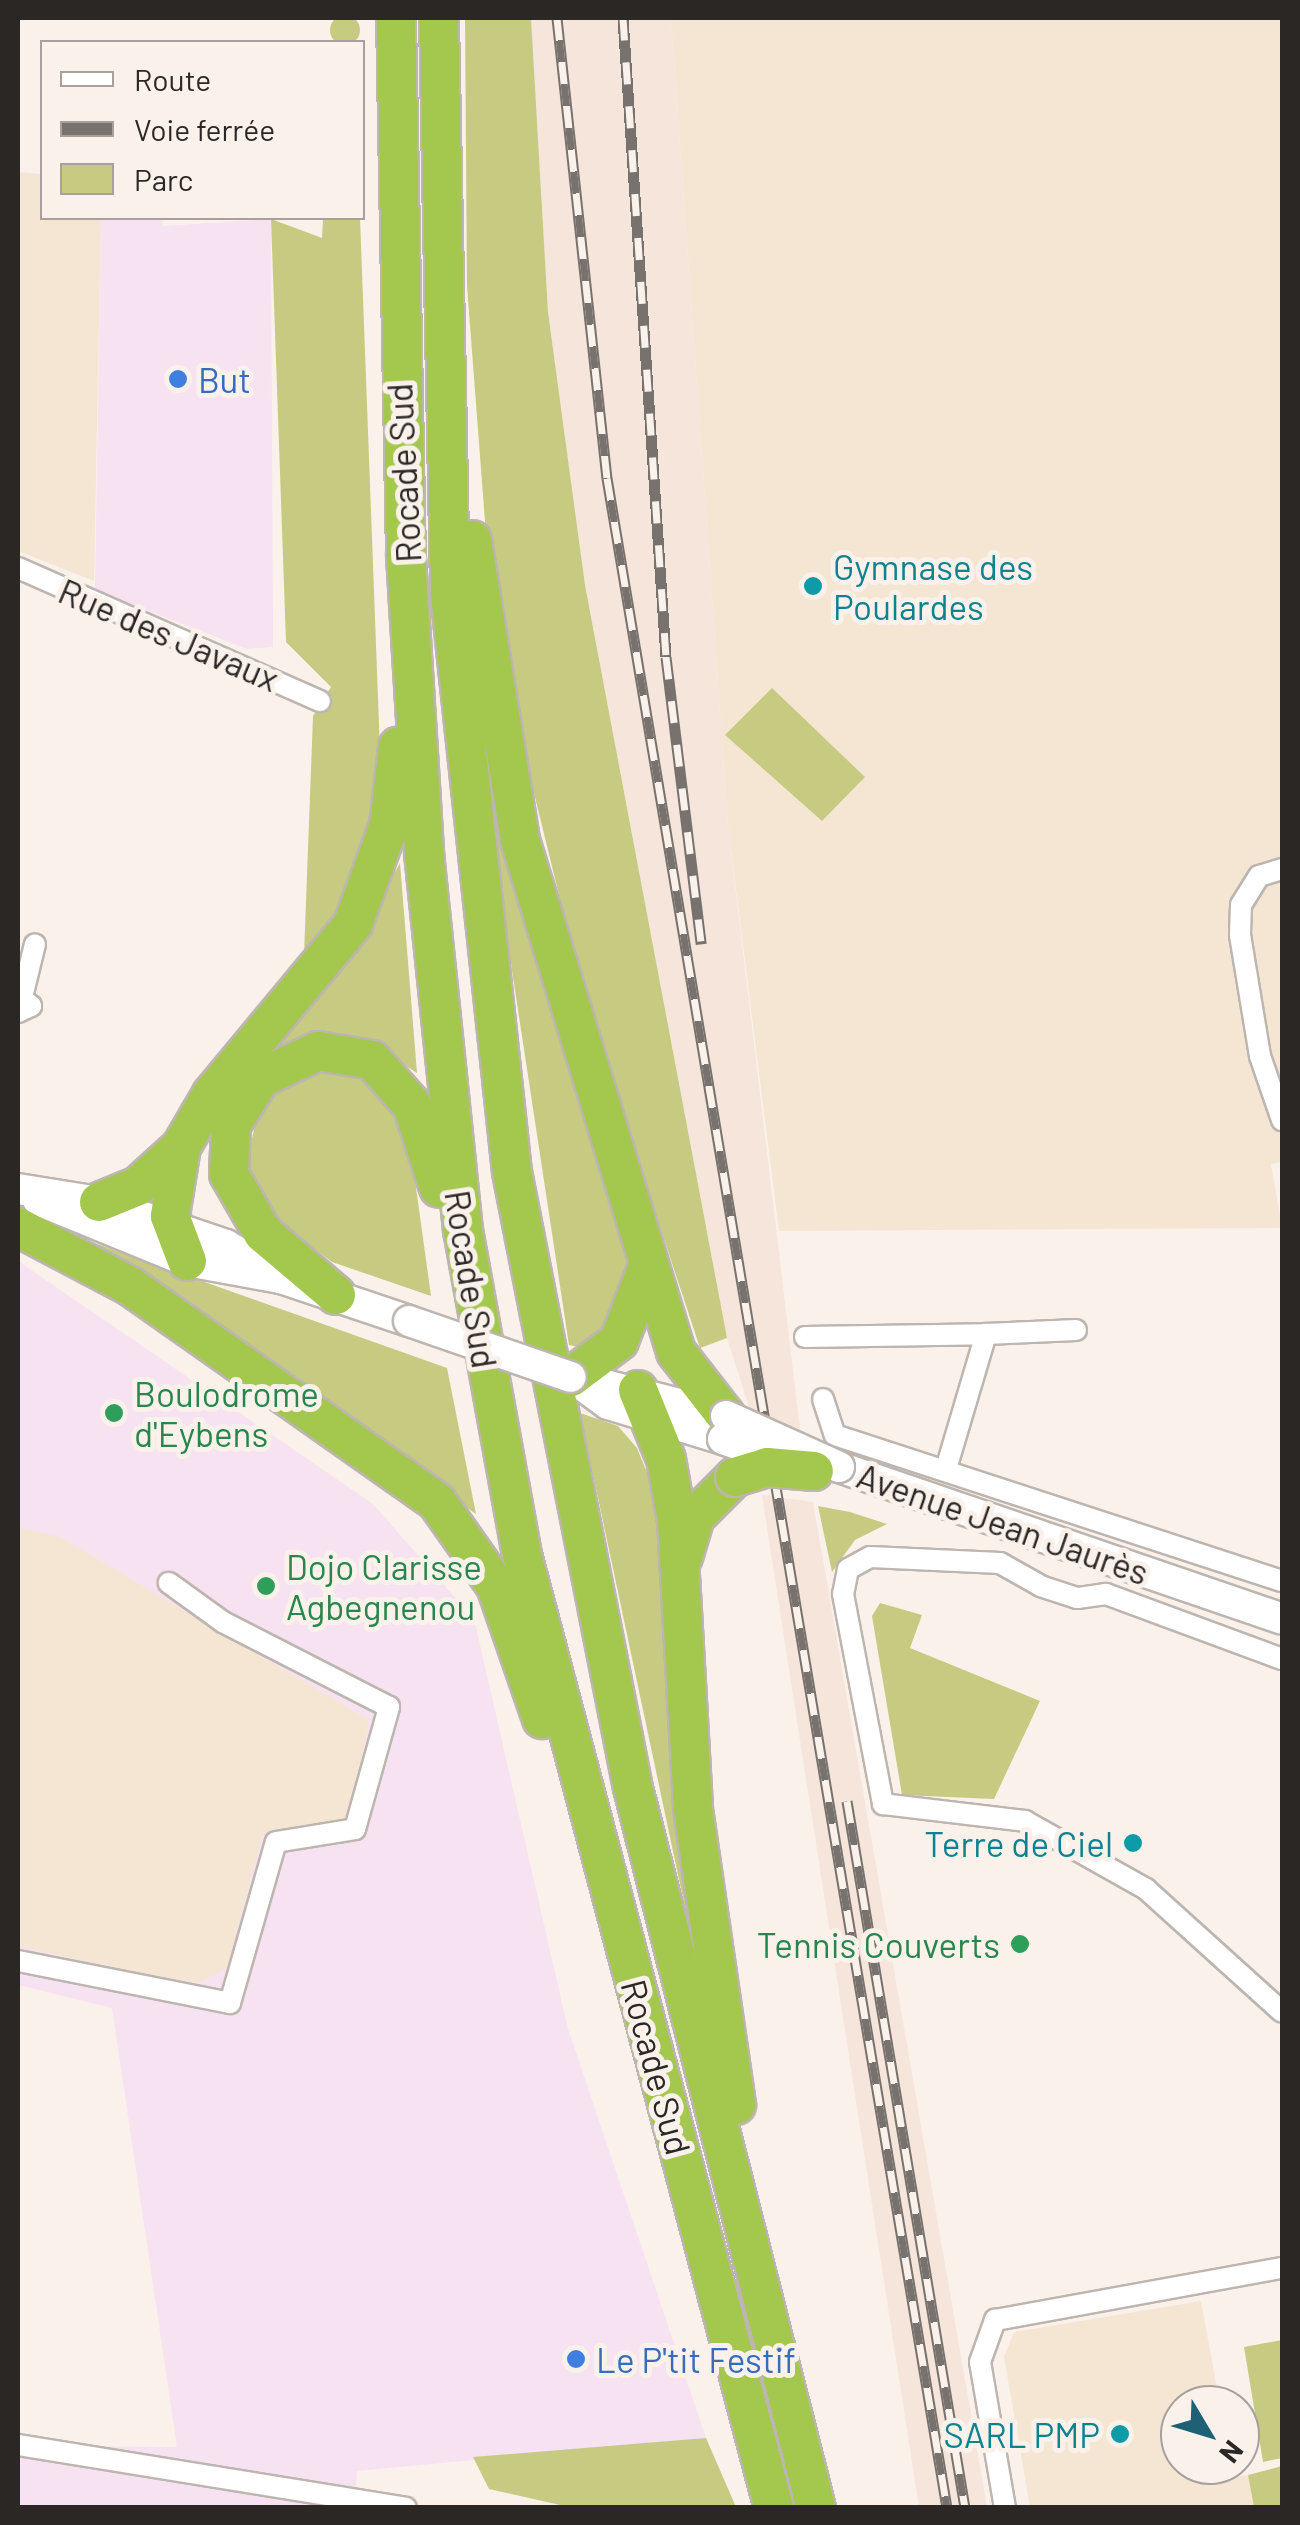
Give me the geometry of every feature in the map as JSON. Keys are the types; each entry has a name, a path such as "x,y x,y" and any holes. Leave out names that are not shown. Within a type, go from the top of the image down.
{"highway":[{"name":"Rocade Sud","path":"396,18 406,556 436,995 495,1429 774,2508"},
{"name":"Rocade Sud","path":"438,18 450,593 496,1059 583,1560 742,2222 816,2508"},
{"path":"438,64 475,578 496,730 520,840 676,1352 724,1428"},
{"path":"99,1202 138,1186 181,1147 212,1094 346,935 381,852 397,780 406,556"},
{"path":"336,1295 250,1217 226,1148 234,1116 261,1078 293,1057 331,1050 381,1066 419,1122 495,1429"},
{"path":"181,1147 171,1226 188,1261"},
{"path":"18,1227 160,1306 404,1476 461,1528 496,1586 641,2005"},
{"path":"571,1377 608,1354 632,1323 648,1264"},
{"path":"644,1404 666,1459 681,1570 693,1809 745,2148 742,2222"},
{"path":"681,1570 695,1517 735,1477 767,1467 827,1469"}],"main road":[{"path":"18,1189 99,1202 171,1226 281,1278"},
{"path":"18,1189 188,1261 281,1278 336,1295"},
{"name":"Avenue Jean Jaurès","path":"336,1295 644,1404 724,1428 827,1469 1282,1620"}],"street":[{"name":"Rue des Javaux","path":"18,568 320,702"},
{"path":"1282,869 1259,876 1240,905 1240,935 1260,1056 1282,1120"},
{"path":"20,1000 35,944"},
{"path":"804,1336 1076,1330"},
{"path":"946,1469 986,1334"},
{"name":"Avenue Jean Jaurès","path":"823,1399 835,1435 1282,1581"},
{"name":"Avenue Jean Jaurès","path":"1282,1659 1106,1594 1077,1598 1041,1586 1000,1563 870,1557 848,1569 843,1594 883,1804 1025,1821 1146,1889 1282,2012"},
{"path":"18,1961 230,2004 276,1842 355,1830 389,1707 223,1622 169,1583"},
{"path":"1005,2508 980,2362 995,2320 1282,2268"},
{"path":"18,2444 406,2508"}],"shaded area":[{"path":"531,18 671,18 728,826 800,1429 751,1413 727,1338 585,585 548,312"},
{"path":"671,18 1282,18 1282,1162 1271,1164 1282,1228 779,1231 728,826"},
{"path":"18,172 40,174 40,220 101,220 94,581 18,551"},
{"path":"101,220 162,220 163,226 271,220 273,647 247,649 95,590"},
{"path":"18,1261 373,1504 474,1619 568,2029 706,2438 357,2471 355,2507 18,2507 18,2446 177,2447 112,2008 18,1985"},
{"path":"762,1495 813,1502 987,2507 919,2507"},
{"path":"18,1527 60,1537 369,1720 350,1822 263,1833 227,1968 193,1986 18,1946"},
{"path":"1201,2301 1216,2385 1160,2385 1160,2485 1250,2485 1254,2507 1030,2507 1004,2357 1014,2332"}],"green space":[{"path":"339,16 351,16 359,24 355,40 335,40 331,36 331,24"},
{"path":"465,18 531,18 548,312 585,585 727,1338 700,1348 583,993 493,626 467,286"},
{"path":"271,220 322,238 323,220 360,220 380,751 367,848 323,948 304,955 313,716 331,687 286,642"},
{"path":"772,688 865,777 822,821 725,735"},
{"path":"496,777 631,1269 620,1317 592,1350 569,1345 483,780"},
{"path":"400,863 417,1073 368,1042 266,1057 336,976"},
{"path":"347,1069 389,1099 410,1144 431,1296 332,1262 271,1215 245,1169 259,1108 300,1072"},
{"path":"75,1236 447,1368 476,1514 99,1256"},
{"path":"580,1413 618,1426 637,1448 659,1502 702,1988"},
{"path":"818,1506 887,1524 855,1540 832,1572"},
{"path":"880,1603 922,1615 910,1648 1040,1701 994,1799 902,1795 872,1616"},
{"path":"1282,2340 1282,2458 1263,2462 1260,2385 1250,2385 1244,2347"},
{"path":"706,2438 736,2507 569,2507 489,2489 473,2457"},
{"path":"1282,2466 1282,2507 1254,2507 1250,2485 1260,2485 1260,2472"}],"railway":[{"path":"557,18 607,478 947,2508"},
{"path":"623,18 666,657 701,944"},
{"path":"847,1801 965,2508"}],"place":[{"name":"But","path":"178,379"},
{"name":"Gymnase des Poulardes","path":"813,586"},
{"name":"Boulodrome d'Eybens","path":"114,1413"},
{"name":"Dojo Clarisse Agbegnenou","path":"266,1586"},
{"name":"Terre de Ciel","path":"1133,1843"},
{"name":"Tennis Couverts","path":"1020,1944"},
{"name":"Le P'tit Festif","path":"576,2359"},
{"name":"SARL PMP","path":"1120,2434"}]}
